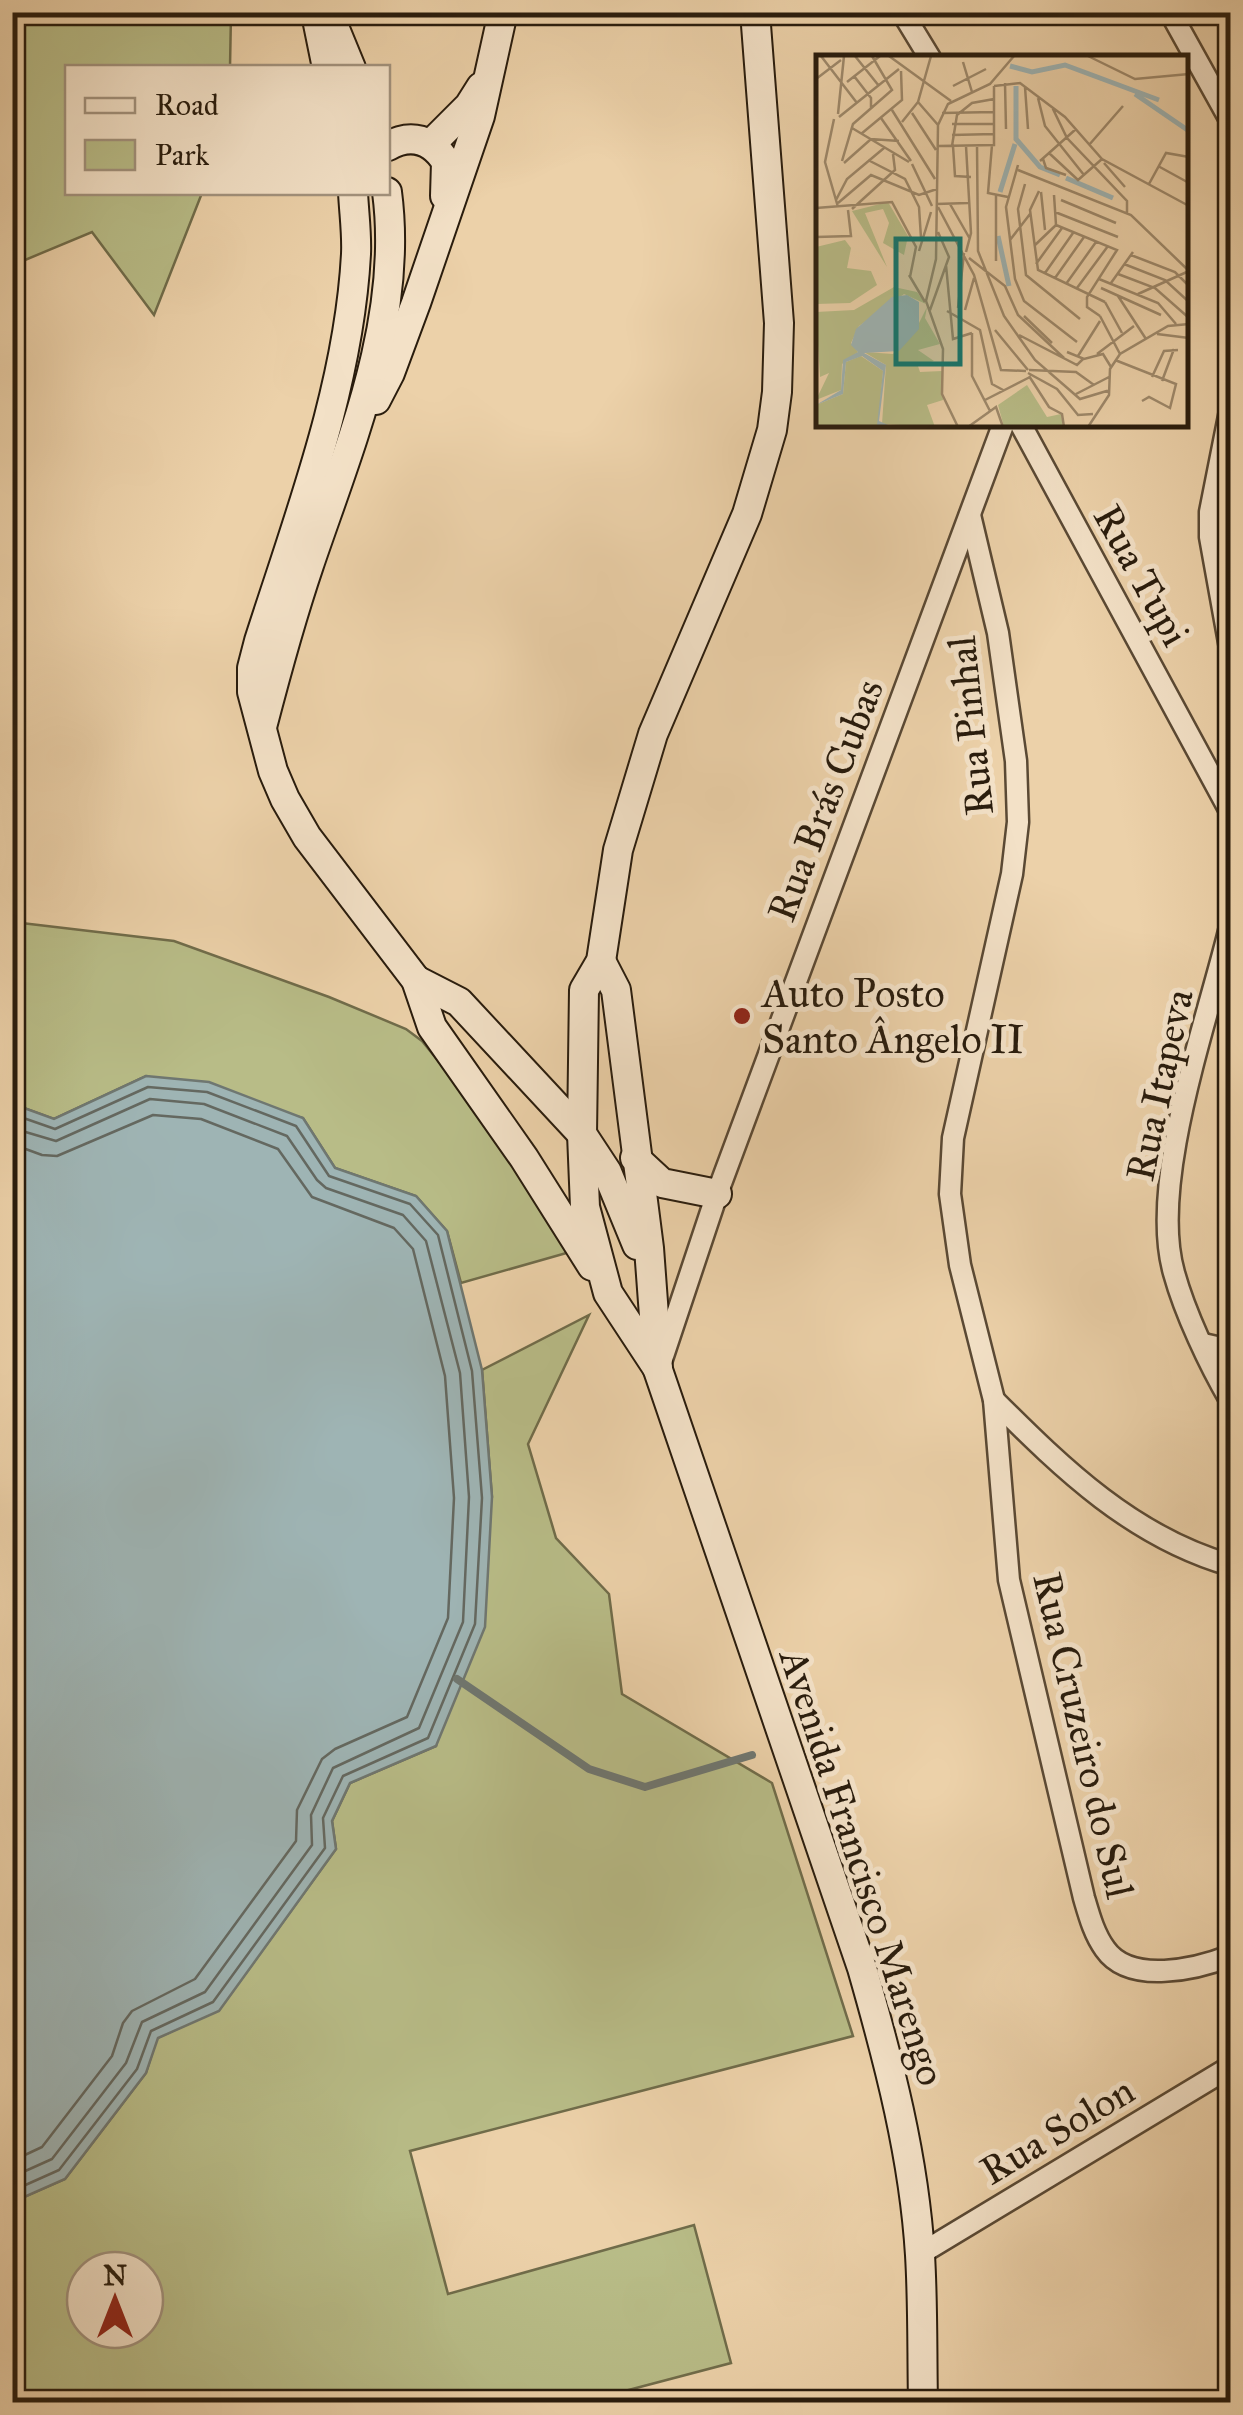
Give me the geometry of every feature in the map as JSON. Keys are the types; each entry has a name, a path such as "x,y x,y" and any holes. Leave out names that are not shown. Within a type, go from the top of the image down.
{"main road":[{"path":"316,12 326,65"},
{"path":"328,12 351,65"},
{"name":"Avenida Francisco Marengo","path":"755,12 779,322 772,430 748,514 653,734 618,850 600,961 584,990 585,1207 608,1293 658,1370 862,1968 888,2058 906,2140 920,2254 922,2402"},
{"path":"352,446 390,373 480,116 498,21"},
{"path":"431,144 469,106 490,73"},
{"path":"390,145 409,138 431,144 442,154 448,171 440,227"},
{"path":"353,195 357,250 340,367 252,668 252,692 274,772 307,837 416,980 432,1026 544,1189 608,1293"},
{"path":"261,729 309,565 352,446 374,359 391,248 387,195"},
{"name":"Avenida Francisco Marengo","path":"600,961 616,990 653,1288 658,1370"},
{"path":"416,980 460,1002 582,1134 624,1206 653,1288"},
{"path":"531,1078 584,1065"},
{"path":"635,1158 662,1183 716,1194"}],"street":[{"path":"902,12 928,55"},
{"path":"1170,12 1230,120"},
{"path":"1230,411 1210,512 1210,537 1230,648"},
{"name":"Rua Brás Cubas","path":"658,1370 716,1194 1002,428"},
{"name":"Rua Tupi","path":"1023,428 1230,810"},
{"name":"Rua Pinhal","path":"970,515 998,633 1016,761 1018,822 1012,874 952,1138 950,1194 960,1265 994,1400"},
{"name":"Rua Itapeva","path":"1230,927 1191,1078 1169,1181 1168,1216 1174,1272 1230,1400"},
{"path":"1203,1344 1230,1350"},
{"path":"994,1400 1053,1459 1132,1522 1170,1543 1230,1565"},
{"name":"Rua Cruzeiro do Sul","path":"994,1400 1008,1580 1076,1869 1096,1934 1106,1953 1142,1969 1165,1971 1230,1956"},
{"name":"Rua Solon","path":"920,2254 1230,2067"}],"green space":[{"path":"13,12 231,13 230,65 65,65 65,195 201,195 154,315 92,232 13,265"},
{"path":"13,922 174,941 406,1029 422,1041 483,1116 570,1252 461,1283 447,1231 416,1196 335,1168 303,1118 146,1076 54,1119 13,1104"},
{"path":"589,1315 528,1444 556,1538 609,1594 622,1694 772,1783 853,2036 410,2151 448,2294 694,2225 731,2363 583,2402 13,2402 12,2202 65,2179 146,2073 157,2038 219,2010 336,1849 332,1821 350,1783 436,1746 492,1497 482,1370"}],"water":[{"path":"146,1076 209,1082 303,1118 335,1168 416,1196 447,1231 482,1370 492,1497 485,1627 436,1746 350,1783 332,1821 336,1849 219,2011 158,2038 146,2073 65,2179 13,2202 13,1104 54,1119"}],"waterway":[{"path":"457,1679 589,1769 645,1787 752,1755"}],"place":[{"name":"Auto Posto Santo Ângelo II","path":"742,1016"}]}
